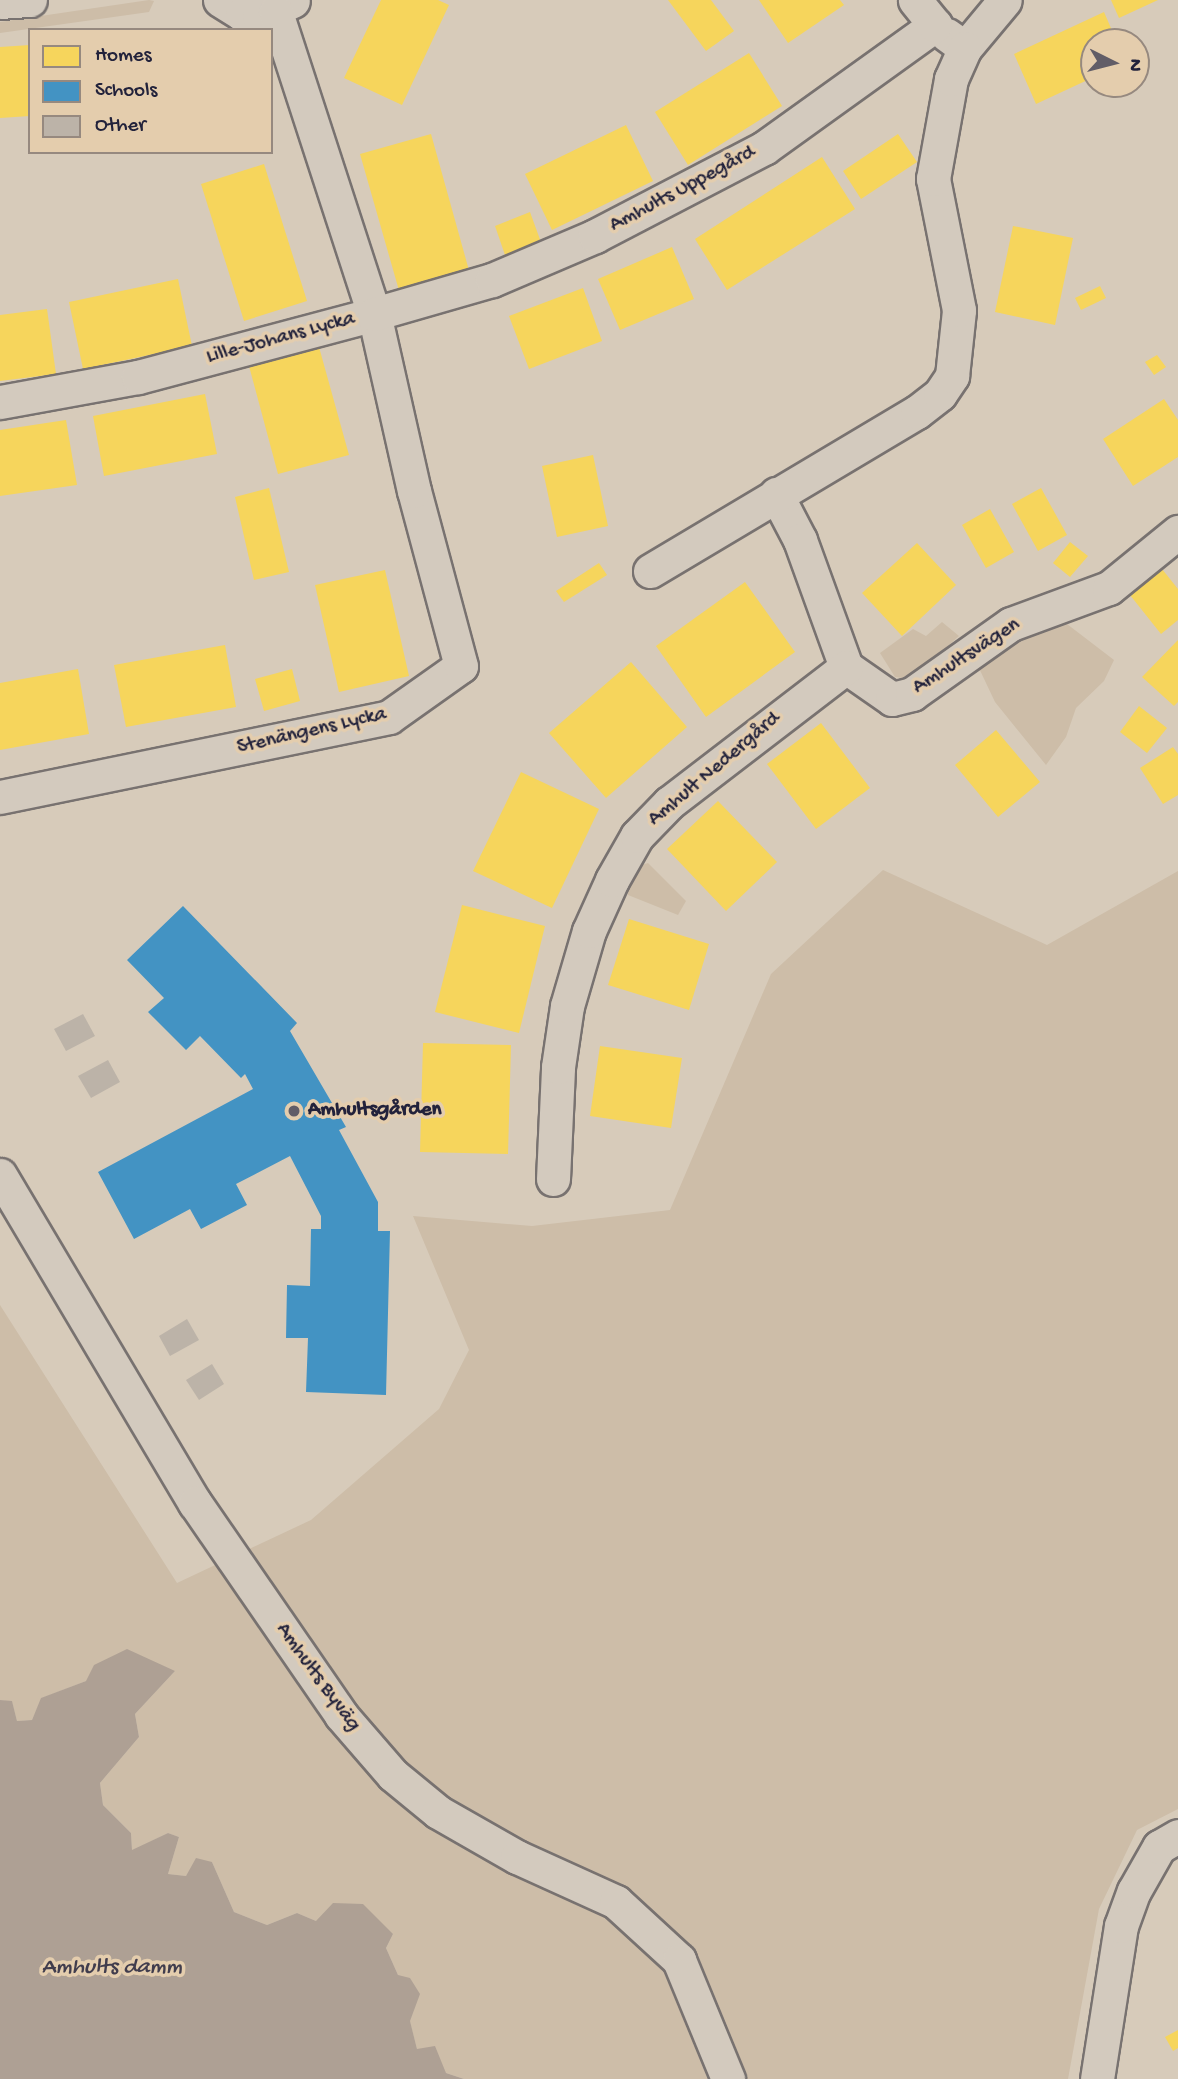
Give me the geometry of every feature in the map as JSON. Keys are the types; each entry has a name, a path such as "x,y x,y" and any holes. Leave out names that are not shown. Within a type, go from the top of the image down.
{"street":[{"path":"0,2 30,0"},
{"path":"220,0 242,14 285,6"},
{"path":"650,571 917,412 940,394 952,376 959,310 933,179 951,79 965,48 1005,0"},
{"name":"Lille-Johans Lycka","path":"0,402 138,377 374,314 285,6"},
{"path":"925,12 965,48"},
{"name":"Amhults Uppegård","path":"374,314 492,279 680,194 764,148 925,12"},
{"name":"Stenängens Lycka","path":"0,797 389,717 461,666 414,491 374,314"},
{"path":"776,494 800,540 846,667"},
{"name":"Amhultsvägen","path":"846,667 892,699 912,694 1011,624 1109,588 1178,532"},
{"name":"Amhult Nedergård","path":"553,1179 558,1067 567,1006 589,931 612,880 637,836 669,803 846,667"},
{"name":"Amhults Byväg","path":"0,1175 191,1497 341,1715 393,1775 438,1812 517,1857 616,1902 679,1960 728,2079"},
{"path":"1097,2079 1121,1926 1134,1891 1159,1847 1178,1836"}],"shaded area":[{"path":"154,1 149,12 0,33 0,22"},
{"path":"942,622 959,636 911,679 895,677 880,653 913,629 926,636"},
{"path":"1067,624 1114,660 1104,681 1076,708 1066,737 1046,765 995,702 977,664 1012,640"},
{"path":"648,863 686,901 678,915 628,895 627,884 639,866"},
{"path":"883,870 1047,945 1178,871 1178,1809 1137,1830 1099,1909 1068,2079 464,2079 446,2073 417,2049 398,1975 386,1948 393,1934 316,1921 297,1913 267,1925 234,1912 212,1862 186,1876 168,1874 179,1837 168,1833 132,1851 131,1833 103,1805 100,1783 139,1737 135,1714 175,1671 86,1681 42,1698 32,1720 17,1721 12,1702 0,1700 0,1305 177,1583 311,1520 439,1409 469,1350 413,1216 532,1226 670,1210 771,974"}],"water":[{"name":"Amhults damm","path":"127,1649 175,1671 135,1714 139,1737 100,1783 103,1805 131,1833 132,1850 168,1833 179,1837 168,1874 186,1876 196,1858 212,1862 234,1912 267,1925 297,1913 316,1921 333,1903 363,1904 393,1934 386,1948 398,1975 410,1978 420,1994 410,2021 417,2049 435,2046 446,2073 464,2079 0,2079 0,1700 12,1701 17,1721 32,1720 41,1698 86,1681 94,1665"}],"building: Homes":[{"path":"381,0 438,0 449,5 402,105 344,78"},
{"path":"668,0 711,0 734,31 706,51"},
{"path":"759,0 840,0 844,5 788,43"},
{"path":"1111,0 1158,0 1119,18"},
{"path":"1104,12 1111,28 1080,28 1080,84 1036,104 1014,54"},
{"path":"28,45 28,116 0,118 0,47"},
{"path":"749,53 782,106 688,165 655,112"},
{"path":"626,125 653,181 552,230 525,174"},
{"path":"431,134 470,274 400,294 360,154"},
{"path":"898,134 917,162 861,199 843,171"},
{"path":"822,157 855,209 727,290 695,239"},
{"path":"264,164 307,301 244,321 201,184"},
{"path":"530,212 542,245 506,258 495,226"},
{"path":"1013,226 1073,238 1055,325 995,312"},
{"path":"672,247 694,299 620,330 598,279"},
{"path":"178,279 192,346 83,369 69,302"},
{"path":"1100,286 1106,298 1081,310 1075,298"},
{"path":"583,288 602,341 529,369 509,316"},
{"path":"47,309 56,374 0,381 0,315"},
{"path":"319,347 349,455 278,474 249,366"},
{"path":"1157,355 1166,367 1154,375 1145,362"},
{"path":"205,394 217,454 104,476 93,416"},
{"path":"1164,399 1178,420 1178,457 1133,486 1103,439"},
{"path":"66,420 77,485 0,496 0,430"},
{"path":"593,455 608,526 557,537 542,466"},
{"path":"269,488 289,572 254,580 235,497"},
{"path":"1041,488 1067,535 1038,551 1012,504"},
{"path":"990,509 1014,552 986,568 962,525"},
{"path":"1070,542 1088,556 1070,577 1053,563"},
{"path":"917,543 956,585 902,636 862,593"},
{"path":"599,563 607,575 564,602 556,591"},
{"path":"1158,564 1178,589 1178,620 1161,634 1126,590"},
{"path":"385,570 409,676 339,692 315,585"},
{"path":"745,582 795,652 706,717 656,646"},
{"path":"1178,640 1178,702 1174,706 1142,677"},
{"path":"225,645 236,707 126,727 114,665"},
{"path":"631,662 687,727 606,798 549,733"},
{"path":"78,669 89,734 0,750 0,683"},
{"path":"292,669 300,701 264,711 255,679"},
{"path":"1139,706 1167,728 1147,753 1120,732"},
{"path":"821,723 870,788 816,829 767,764"},
{"path":"996,730 1040,782 998,817 955,765"},
{"path":"1173,747 1178,754 1178,795 1163,804 1140,768"},
{"path":"521,772 599,809 552,908 473,871"},
{"path":"718,801 777,862 726,911 667,849"},
{"path":"462,905 545,926 519,1033 435,1012"},
{"path":"629,919 709,944 689,1010 608,985"},
{"path":"423,1043 511,1045 508,1154 420,1152"},
{"path":"600,1046 682,1058 671,1128 590,1116"},
{"path":"1178,2030 1178,2048 1173,2051 1165,2037"}],"building: Schools":[{"path":"183,906 297,1023 290,1031 346,1127 339,1130 378,1202 378,1231 390,1231 386,1395 306,1392 308,1338 286,1338 287,1285 310,1286 311,1229 321,1229 321,1216 290,1156 236,1184 247,1205 201,1229 190,1209 134,1239 98,1172 253,1089 245,1074 241,1078 200,1036 186,1050 148,1012 164,998 127,960"}],"building: Other":[{"path":"83,1014 95,1036 66,1051 54,1029"},
{"path":"108,1060 120,1082 91,1098 78,1076"},
{"path":"187,1319 199,1340 170,1356 159,1336"},
{"path":"212,1364 224,1384 199,1400 186,1380"}],"place":[{"name":"Amhultsgården","path":"294,1111"}]}
